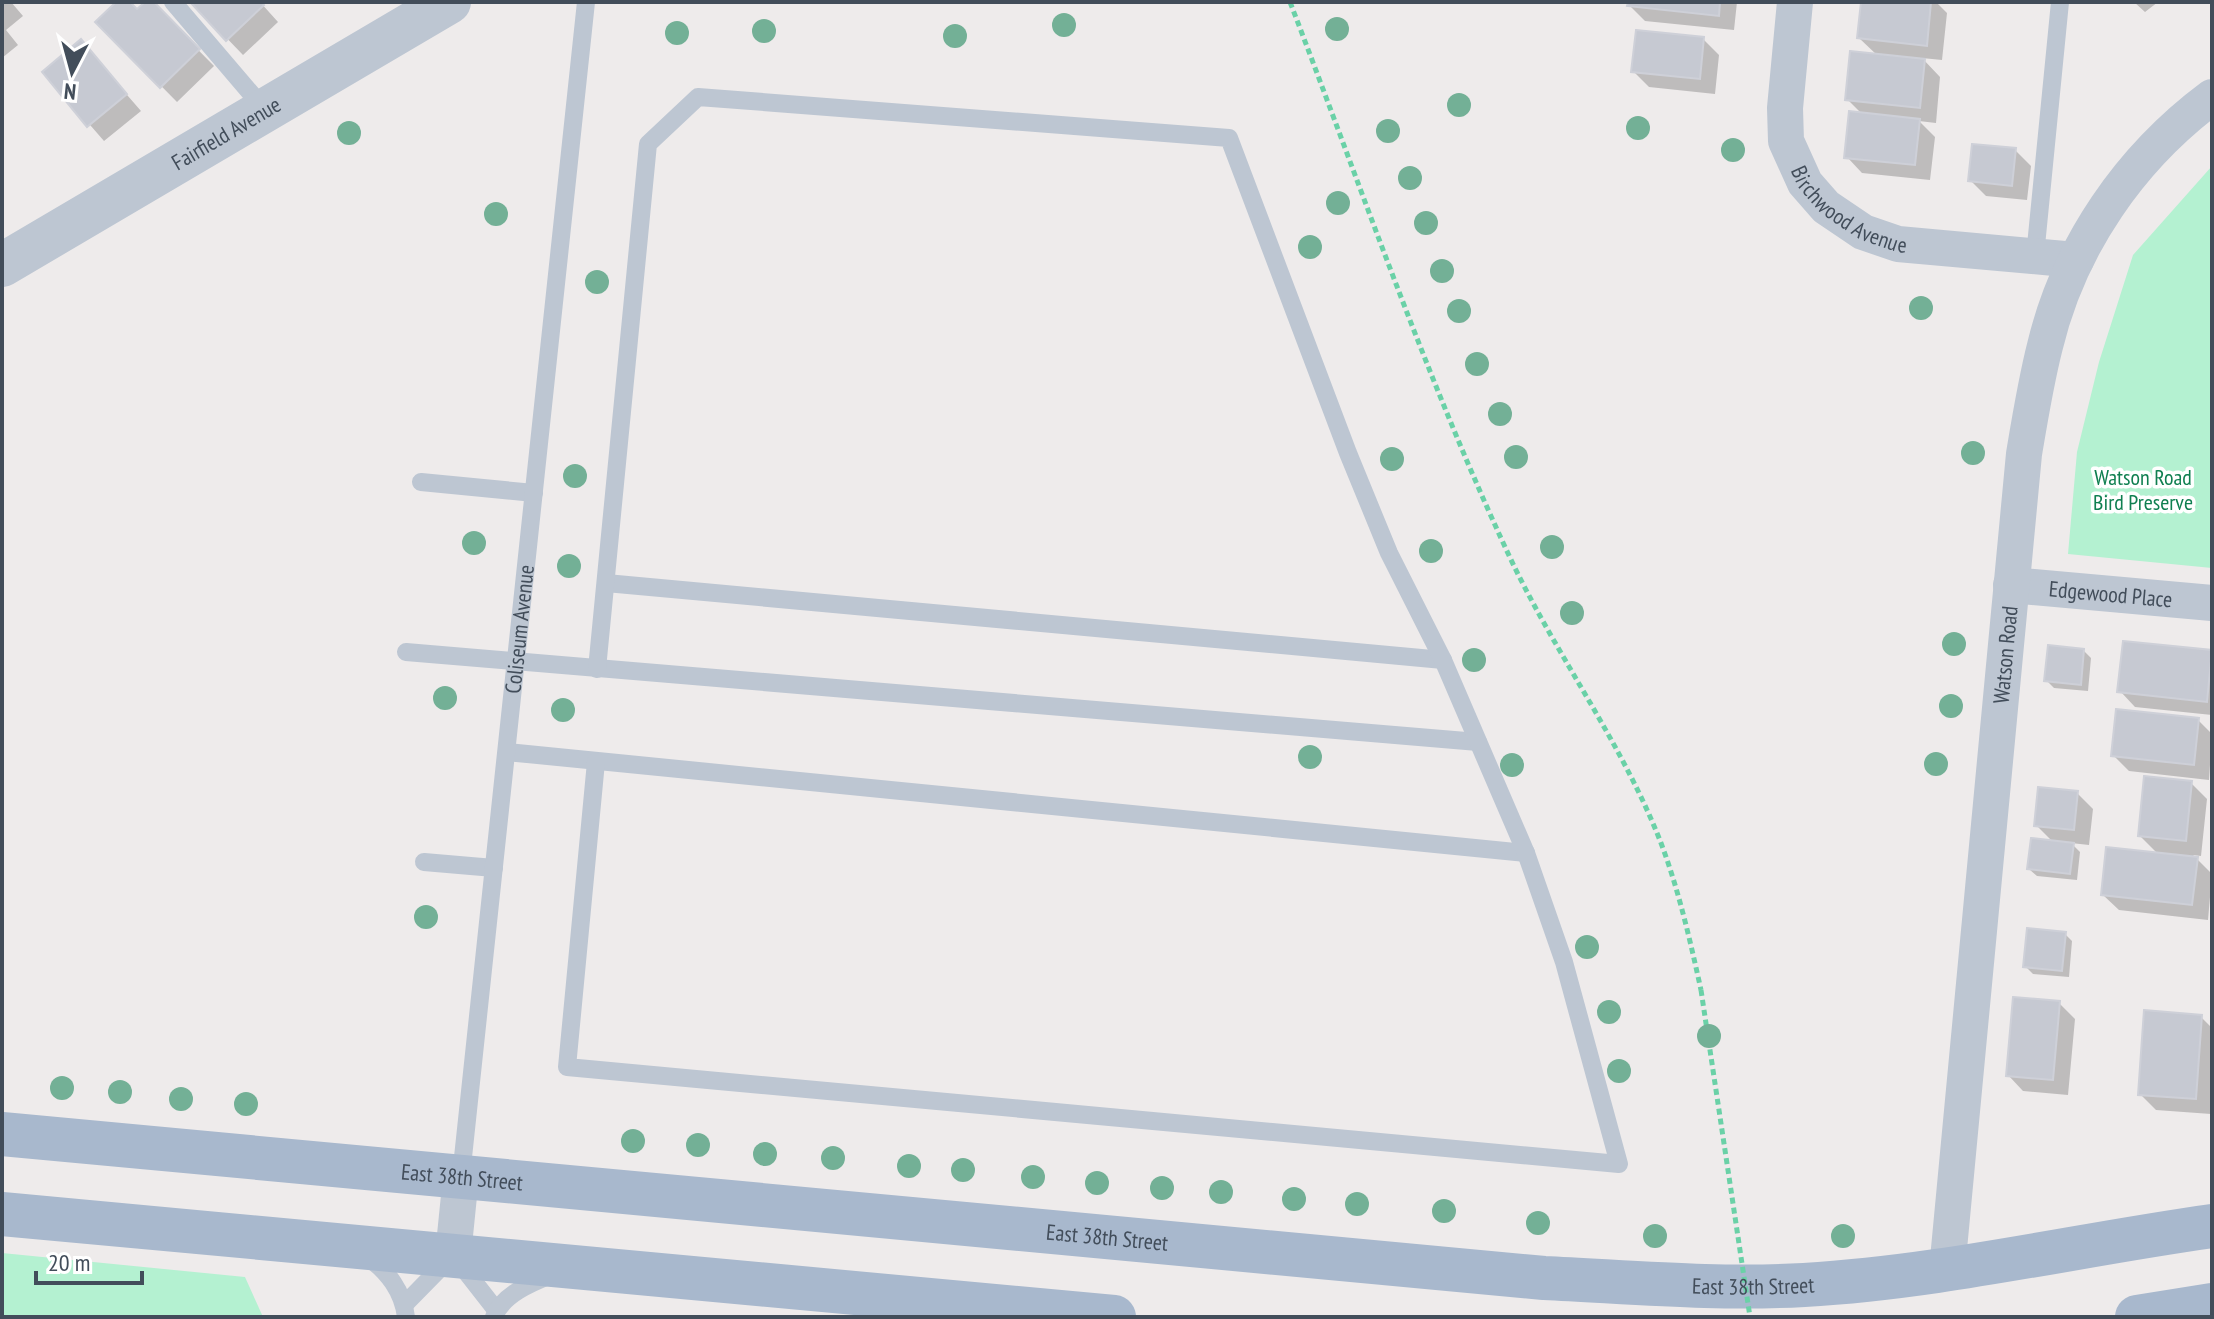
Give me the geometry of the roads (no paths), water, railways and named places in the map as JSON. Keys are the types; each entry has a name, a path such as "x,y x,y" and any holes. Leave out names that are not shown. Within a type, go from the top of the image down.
{"main road":[{"name":"East 38th Street","path":"2,1134 1672,1286 1802,1285 1947,1270 2212,1226"},
{"path":"2,1214 1114,1317"},
{"path":"2137,1317 2212,1305"}],"street":[{"name":"Fairfield Avenue","path":"4,259 266,111 449,2"},
{"name":"Birchwood Avenue","path":"1795,2 1785,108 1786,141 1810,190 1846,222 1890,242 2076,260"},
{"name":"Watson Road","path":"1947,1270 2024,454 2045,345 2076,260 2106,207 2136,168 2212,97"},
{"name":"Edgewood Place","path":"2011,585 2212,603"},
{"name":"Coliseum Avenue","path":"453,1255 461,1176"}],"lane":[{"path":"173,2 266,111"},
{"name":"Coliseum Avenue","path":"461,1176 586,2"},
{"path":"2035,256 2060,2"},
{"path":"596,762 567,1067 1619,1164 1564,962 1526,853 1443,660 1371,511 1229,138 698,97 648,144 597,669"},
{"path":"421,482 534,493"},
{"path":"606,583 1443,660"},
{"path":"406,652 1478,742"},
{"path":"507,752 1526,853"},
{"path":"424,862 494,868"},
{"path":"331,1244 364,1255 378,1265 393,1283 406,1311 453,1255 495,1314 509,1297 527,1285 585,1267"}],"park label":[{"name":"Watson Road Bird Preserve","path":"2143,490"}]}
